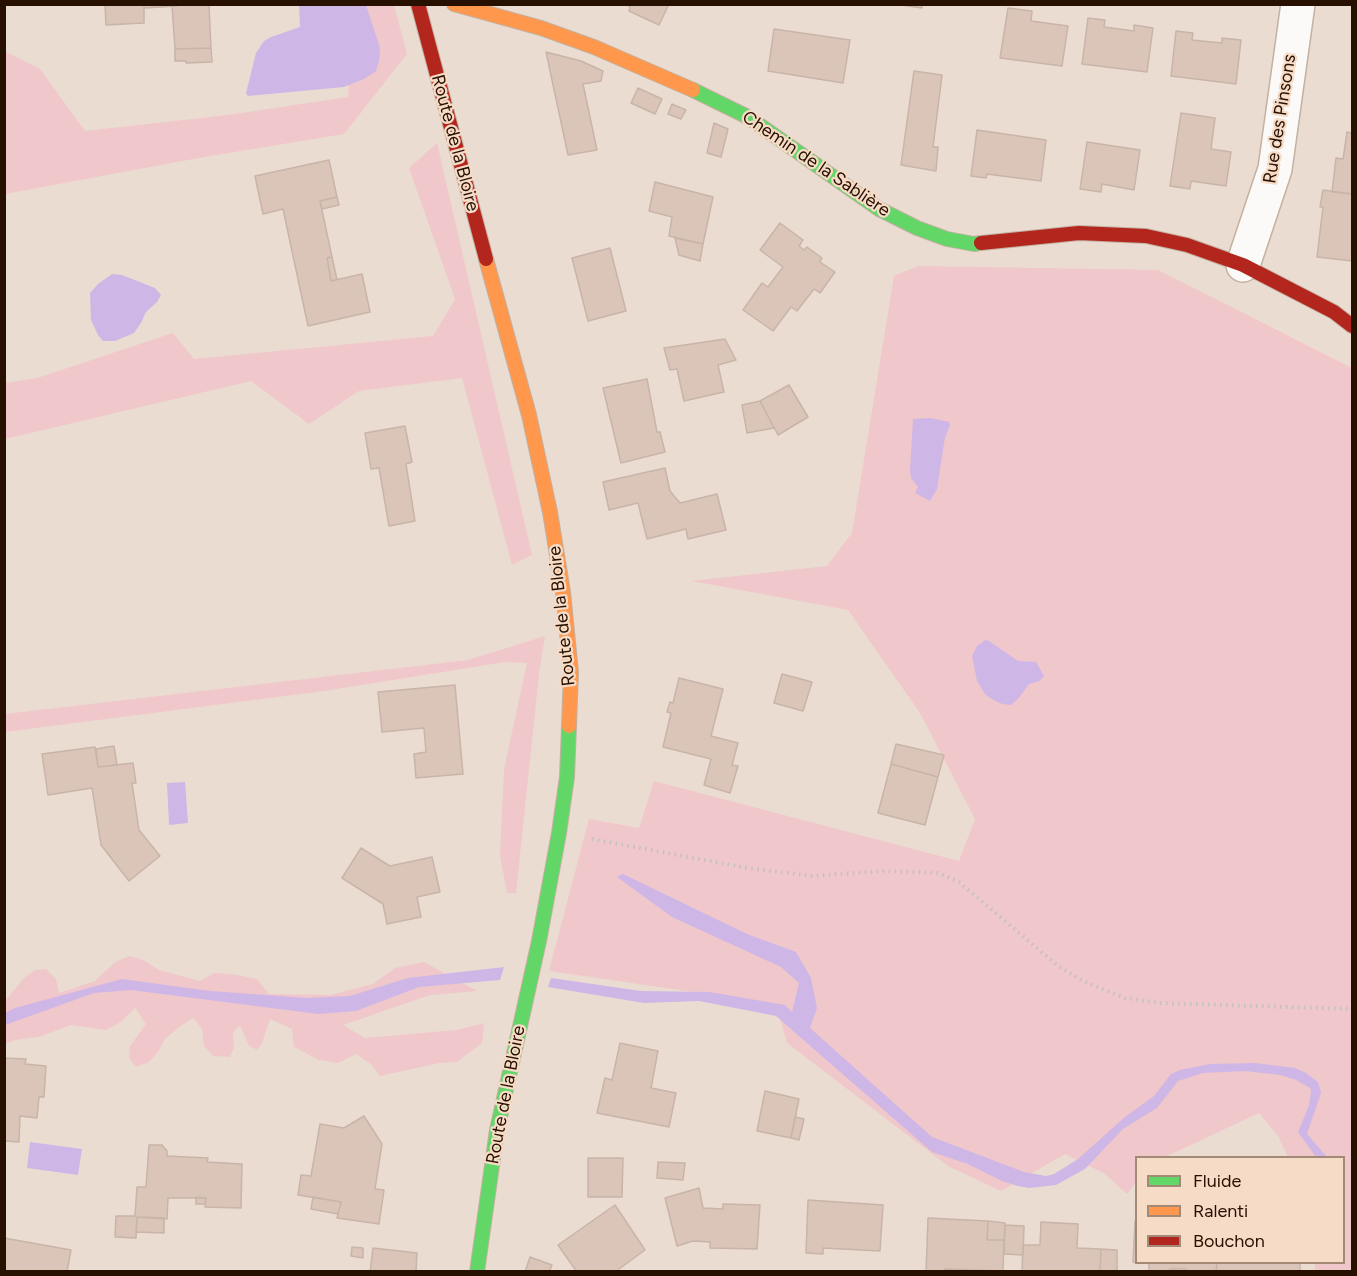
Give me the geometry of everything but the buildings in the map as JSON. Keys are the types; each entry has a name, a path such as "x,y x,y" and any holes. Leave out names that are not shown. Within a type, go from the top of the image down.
{"street":[{"name":"Route de la Bloire","path":"418,4 529,415 550,512 563,592 571,672 567,777 559,833 539,940 497,1130 477,1272"},
{"name":"Chemin de la Sablière","path":"454,4 541,28 583,43 712,98 748,117 879,209 917,228 947,239 974,244 1079,233 1146,236 1187,245 1243,265 1334,312 1353,326"},
{"name":"Rue des Pinsons","path":"1243,265 1275,169 1298,4"}],"path":[{"path":"559,833 747,868 813,876 883,871 939,873 959,882 1058,966 1085,982 1125,998 1181,1004 1353,1009"}],"shaded area":[{"path":"299,5 366,5 380,48 376,71 344,87 248,96 246,93 256,53 264,41 300,27"},
{"path":"355,5 394,5 407,54 344,134 5,194 4,51 40,69 85,131 228,115 348,97"},
{"path":"437,143 532,555 512,565 462,378 359,391 309,424 251,381 5,439 5,383 37,378 173,333 194,359 433,336 455,299 409,168"},
{"path":"918,266 1158,270 1352,368 1352,1271 1315,1271 1315,1264 1345,1264 1345,1156 1288,1156 1278,1136 1259,1113 1167,1156 1135,1156 1135,1183 1127,1194 1105,1174 1065,1154 1001,1191 948,1166 787,1043 776,1004 549,971 589,819 639,828 654,781 959,861 975,819 920,713 848,610 692,581 827,566 852,533 894,276"},
{"path":"112,274 122,275 155,288 161,295 146,312 134,333 115,341 103,341 91,320 90,293"},
{"path":"930,418 949,422 950,425 945,437 937,489 930,501 915,493 918,487 911,478 910,471 913,419"},
{"path":"545,636 516,893 507,893 500,855 504,769 527,663 505,662 324,691 5,732 5,714 468,660"},
{"path":"985,640 1018,661 1036,662 1044,676 1039,681 1029,684 1011,705 1002,704 990,698 977,681 972,656 977,646"},
{"path":"185,782 188,823 169,825 167,783"},
{"path":"623,874 747,934 796,952 811,978 817,1008 810,1028 932,1137 1024,1172 1046,1176 1054,1174 1078,1159 1125,1117 1154,1096 1171,1074 1210,1064 1255,1063 1295,1068 1318,1082 1321,1093 1307,1134 1326,1156 1315,1156 1298,1132 1309,1105 1310,1088 1280,1075 1245,1071 1203,1073 1178,1081 1157,1108 1123,1129 1085,1169 1056,1185 1029,1188 1002,1181 968,1164 932,1152 776,1016 699,1001 644,1003 548,987 551,978 641,991 710,992 785,1005 792,1012 799,983 781,967 672,917 617,877"},
{"path":"129,956 143,960 159,970 200,981 214,973 257,979 269,994 330,995 373,984 395,968 424,962 477,991 430,995 343,1025 365,1038 457,1030 484,1023 482,1043 457,1062 439,1063 380,1076 371,1064 356,1054 338,1063 319,1060 294,1047 292,1029 270,1019 262,1043 257,1050 249,1046 240,1025 233,1032 234,1048 230,1057 213,1056 204,1046 202,1029 193,1018 165,1039 149,1062 136,1067 129,1058 130,1046 146,1024 135,1008 122,1021 106,1030 71,1025 39,1037 15,1040 5,1044 5,1001 23,979 35,970 46,969 56,979 59,993 95,981 114,963"},
{"path":"504,967 500,980 419,987 356,1011 318,1014 131,990 94,993 5,1025 5,1013 15,1008 122,979 210,991 307,998 350,996 408,978"},
{"path":"30,1142 82,1149 78,1175 27,1168"}],"traffic: fast":[{"path":"693,90 748,117 879,209 917,228 947,239 974,244 981,243"},
{"path":"477,1272 497,1130 539,941 559,833 567,777 569,726"}],"traffic: slow":[{"path":"454,4 541,28 594,47 693,90"},
{"path":"486,259 529,415 550,512 563,592 571,672 569,726"}],"traffic: jam":[{"path":"418,4 486,259"},
{"path":"981,243 1079,233 1146,236 1187,245 1243,265 1334,312 1352,326"}]}
